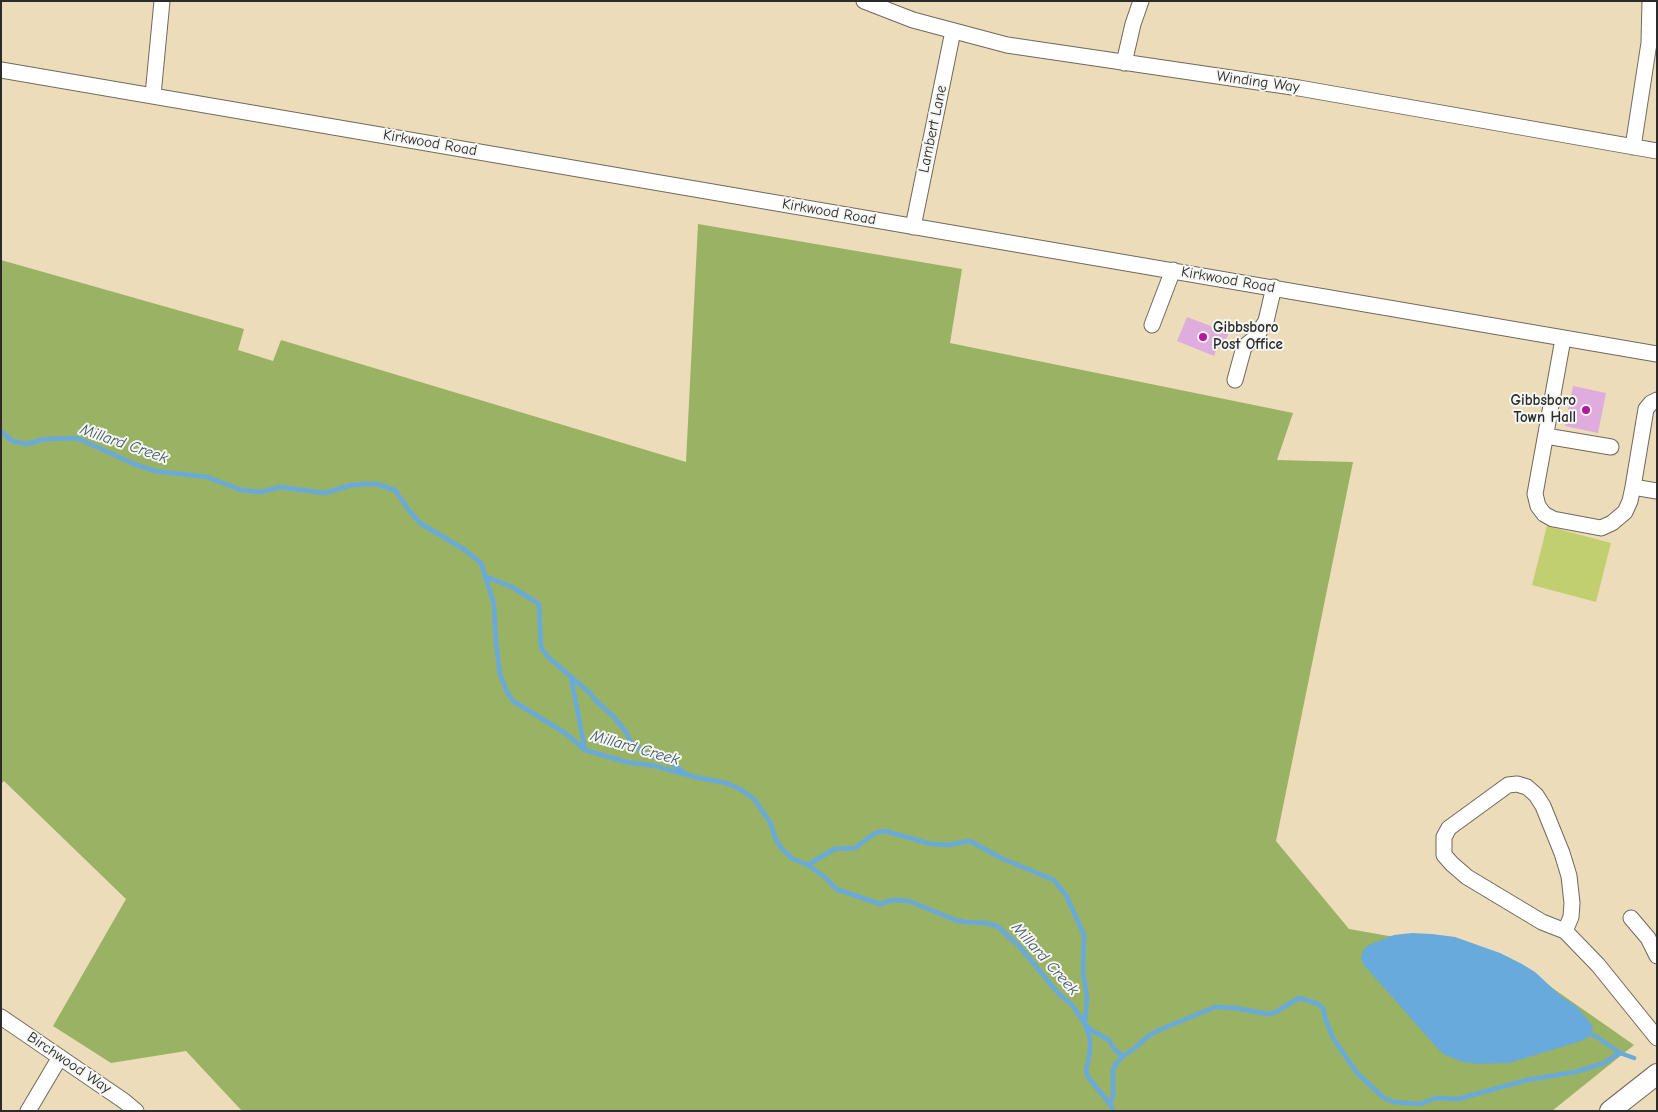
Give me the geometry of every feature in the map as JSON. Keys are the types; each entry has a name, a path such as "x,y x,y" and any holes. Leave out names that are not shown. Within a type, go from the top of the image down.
{"main road":[{"path":"1610,1111 1657,1074"}],"street":[{"path":"153,95 162,1"},
{"name":"Winding Way","path":"864,1 913,20 1007,45 1299,88 1657,151"},
{"path":"1124,63 1133,24 1141,1"},
{"path":"1632,147 1649,43 1650,1"},
{"name":"Lambert Lane","path":"913,227 953,31"},
{"name":"Kirkwood Road","path":"1,70 1657,354"},
{"path":"1152,325 1173,270"},
{"path":"1235,380 1244,347 1256,338 1266,321 1274,288"},
{"path":"1563,339 1536,499 1541,510 1551,518 1601,528 1619,518 1627,509 1630,501 1646,410 1651,403 1657,400"},
{"path":"1544,443 1611,447"},
{"path":"1633,486 1657,491"},
{"path":"1566,931 1572,918 1572,903 1569,876 1562,853 1543,806 1536,795 1527,788 1517,784 1508,785 1449,828 1444,837 1444,855 1467,877 1542,922 1566,931 1598,965 1657,1038"},
{"path":"1631,918 1648,938 1657,956"},
{"name":"Birchwood Way","path":"1,1017 136,1111"},
{"path":"28,1111 60,1057"}],"green space":[{"path":"698,224 962,269 950,343 1293,413 1277,460 1353,462 1276,841 1349,929 1508,957 1634,1045 1552,1111 242,1111 186,1051 111,1063 53,1026 126,899 4,781 1,784 1,260 244,329 238,350 273,361 281,340 686,462"},
{"path":"1547,526 1611,543 1596,602 1532,585"}],"water":[{"path":"1412,933 1455,937 1500,953 1522,964 1535,972 1562,997 1576,1006 1593,1026 1590,1036 1581,1041 1509,1063 1478,1064 1463,1062 1445,1055 1364,965 1361,959 1363,950 1369,945 1394,935"}],"building":[{"name":"Gibbsboro Post Office","path":"1187,317 1229,333 1223,346 1219,344 1214,356 1177,341"},
{"name":"Gibbsboro Town Hall","path":"1573,386 1606,393 1598,433 1565,426"}],"waterway":[{"name":"Millard Creek","path":"1,431 12,441 27,444 45,439 77,438 134,464 155,471 207,477 241,490 260,492 280,487 324,493 352,485 366,484 376,484 395,490 420,523 465,550 481,563 494,604 500,674 506,690 513,701 565,733 585,750 626,762 655,766 726,783 740,789 754,799 770,822 776,840 783,850 793,859 808,865 826,878 836,889 880,904 892,900 909,901 955,920 997,926 1019,946 1059,994 1072,1005 1085,1024 1090,1039 1086,1071 1088,1077 1110,1104 1113,1111"},
{"path":"485,576 512,587 539,604 541,645 548,657 591,694 614,717 626,732 632,744 648,755 670,762 685,773"},
{"path":"571,677 585,750"},
{"path":"808,865 834,849 855,848 875,833 885,831 931,844 949,845 968,841 972,842 1001,858 1054,880 1066,895 1084,935 1083,972 1087,997 1085,1024 1091,1030 1109,1040 1114,1049 1123,1056"},
{"path":"1110,1104 1113,1096 1113,1071 1115,1065 1123,1056 1157,1031 1215,1007 1235,1008 1268,1014 1274,1013 1299,998 1316,1003 1323,1008 1333,1038 1357,1073 1384,1098 1394,1102 1420,1104 1436,1098 1458,1099 1527,1080 1575,1072 1602,1064 1620,1053"},
{"path":"1587,1033 1597,1037 1620,1053 1634,1058"}],"place":[{"name":"Gibbsboro Post Office","path":"1203,337"},
{"name":"Gibbsboro Town Hall","path":"1586,410"}]}
